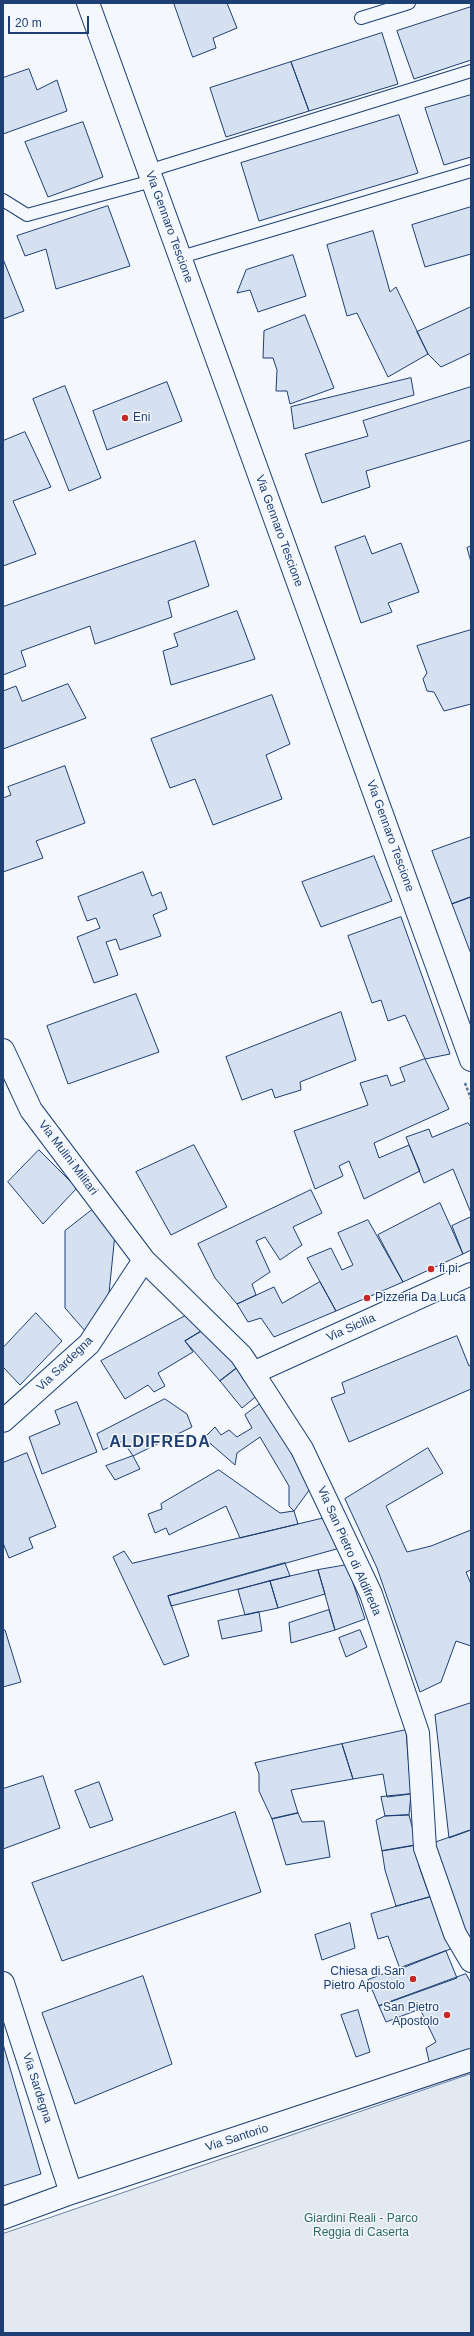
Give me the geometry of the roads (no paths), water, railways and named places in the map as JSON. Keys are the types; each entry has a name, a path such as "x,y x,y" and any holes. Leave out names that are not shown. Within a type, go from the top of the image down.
{"street":[{"name":"Via Gennaro Tescione","path":"88,3 471,1060"},
{"name":"Via Mulini Militari","path":"3,1050 31,1110 144,1260"},
{"name":"Via San Pietro di Aldifreda","path":"144,1260 241,1355 302,1449 371,1594 418,1733 425,1848 455,1934 471,1961"},
{"name":"Via Sardegna","path":"3,1421 89,1344 144,1260"},
{"name":"Via Sicilia","path":"253,1373 471,1274"},
{"name":"Via Sardegna","path":"3,1983 71,2193"},
{"name":"Via Santorio","path":"3,2218 71,2193 471,2060"}],"lane":[{"path":"361,18 408,3"},
{"path":"3,200 27,215 471,71"},
{"path":"180,257 471,171"}],"place":[{"name":"Eni","path":"125,418"},
{"name":"fi.pi.","path":"431,1269"},
{"name":"Pizzeria Da Luca","path":"367,1298"},
{"name":"Chiesa di San Pietro Apostolo","path":"413,1979"},
{"name":"San Pietro Apostolo","path":"447,2015"}],"district":[{"name":"ALDIFREDA","path":"160,1443"}],"park label":[{"name":"Giardini Reali - Parco Reggia di Caserta","path":"361,2226"}]}
